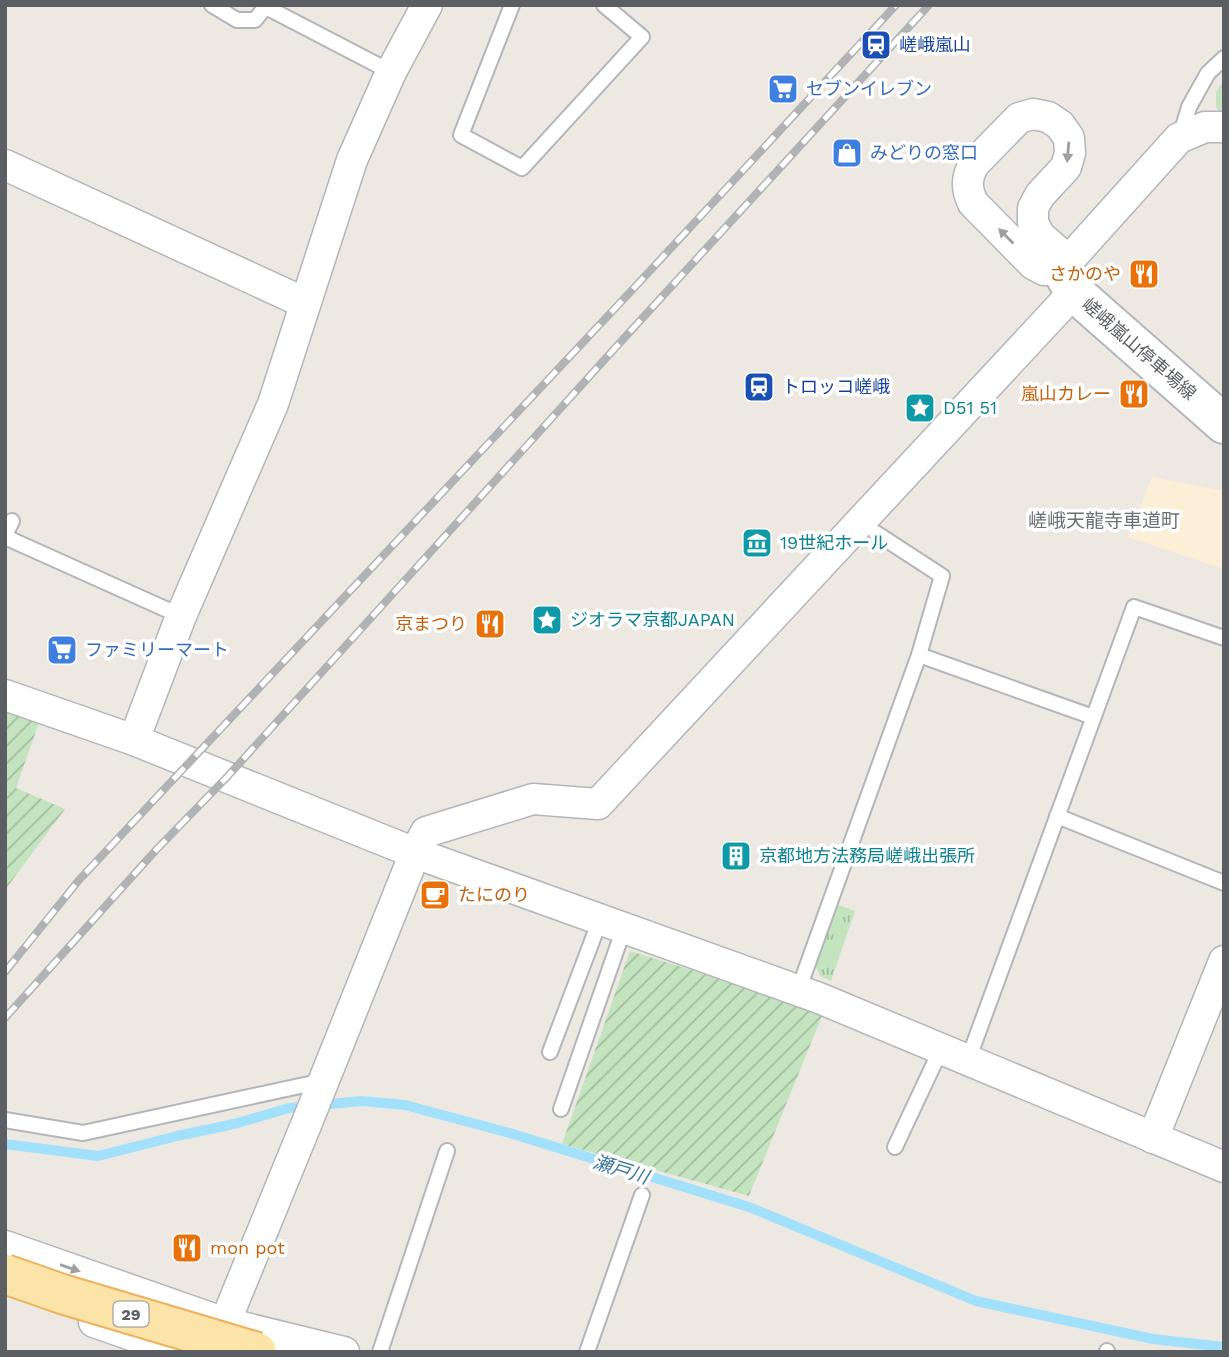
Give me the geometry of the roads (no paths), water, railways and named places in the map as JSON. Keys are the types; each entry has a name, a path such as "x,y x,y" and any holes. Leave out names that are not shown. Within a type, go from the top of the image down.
{"main road":[{"name":"嵯峨嵐山停車場線","path":"1068,281 1224,424"},
{"name":"29","path":"5,1274 62,1294 257,1352"}],"street":[{"path":"134,740 181,617 196,560 266,401 352,160 391,72 427,5"},
{"path":"1033,114 1048,117 1060,125 1069,138 1070,153 1066,167 1040,195 1033,208 1033,223 1040,236 1056,250 1068,281 1033,264 973,203 968,194 967,183 974,164 1019,118 1033,114"},
{"path":"213,1352 415,853 426,832 533,799 598,804 1068,281 1180,138 1205,128 1224,127"},
{"path":"5,165 295,317"},
{"path":"5,695 134,740 415,853 798,991 1224,1167"},
{"path":"1153,1138 1224,961"},
{"path":"5,1246 225,1323 344,1352"},
{"path":"5,1290 180,1352"}],"lane":[{"path":"212,5 237,20 256,20 267,6 391,72"},
{"path":"512,5 461,135 522,167 642,37 604,5"},
{"path":"1180,138 1189,107 1208,73 1224,58"},
{"path":"7,531 181,617"},
{"path":"798,991 919,655 942,576 876,533"},
{"path":"895,1147 954,1055 1057,816 1134,607 1224,638"},
{"path":"919,655 1094,717"},
{"path":"1057,816 1224,883"},
{"path":"550,1052 612,924"},
{"path":"561,1109 612,924"},
{"path":"5,1120 83,1133 323,1081"},
{"path":"380,1352 447,1151"},
{"path":"587,1352 642,1195"}],"waterway":[{"name":"瀬戸川","path":"5,1144 98,1156 234,1124 289,1108 362,1101 405,1105 513,1134 749,1207 976,1301 1153,1339 1224,1347"}],"railway":[{"path":"5,972 79,880 896,5"},
{"path":"5,1018 929,5"}],"place":[{"name":"嵯峨嵐山","path":"876,45"},
{"name":"セブンイレブン","path":"783,89"},
{"name":"みどりの窓口","path":"847,153"},
{"name":"さかのや","path":"1144,274"},
{"name":"トロッコ嵯峨","path":"759,387"},
{"name":"嵐山カレー","path":"1134,394"},
{"name":"D51 51","path":"920,408"},
{"name":"19世紀ホール","path":"757,543"},
{"name":"ジオラマ京都JAPAN","path":"547,620"},
{"name":"京まつり","path":"490,624"},
{"name":"ファミリーマート","path":"62,650"},
{"name":"京都地方法務局嵯峨出張所","path":"736,856"},
{"name":"たにのり","path":"435,895"},
{"name":"mon pot","path":"187,1248"}],"district":[{"name":"嵯峨天龍寺車道町","path":"1104,520"}]}
